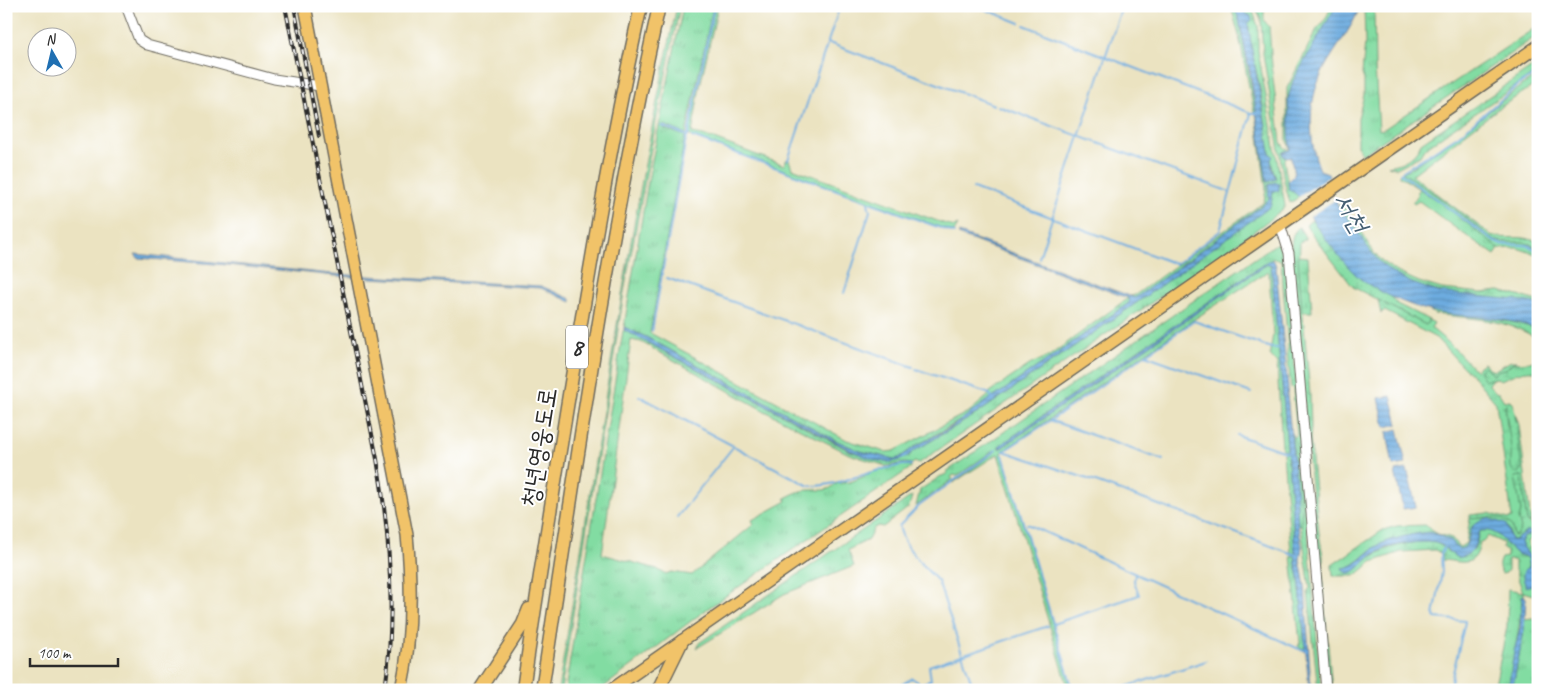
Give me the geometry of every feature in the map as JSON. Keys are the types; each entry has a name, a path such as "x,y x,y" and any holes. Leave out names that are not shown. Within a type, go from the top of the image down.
{"highway":[{"name":"청년영웅도로","path":"523,690 537,591 595,240 641,6"},
{"name":"청년영웅도로","path":"542,690 609,261 637,110 659,6"},
{"path":"480,690 523,624 537,591"},
{"path":"658,690 682,640"}],"main road":[{"path":"305,6 406,535 410,593 406,656 401,690"},
{"path":"612,690 1538,46"}],"street":[{"path":"126,6 139,40 147,45 274,78 320,86"},
{"path":"1280,224 1289,253 1326,690"}],"green space":[{"path":"677,6 680,6 624,292 561,690 558,690 628,262 659,91"},
{"path":"683,6 713,6 686,134 664,125 661,126 685,136 650,333 847,440 885,452 894,451 970,411 988,396 990,392 1031,364 1049,356 1128,298 1129,303 968,416 899,458 894,459 860,451 837,441 648,338 624,327 648,181"},
{"path":"715,6 718,6 700,86 692,133 703,135 784,165 787,159 792,168 954,227 958,225 954,232 688,135"},
{"path":"1231,6 1234,6 1239,20 1256,113 1254,112"},
{"path":"1241,6 1251,6 1258,26 1258,51 1284,199 1285,206 1283,209 1248,236 918,464 915,462 912,464 905,463 886,466 849,454 763,410 641,342 631,340 602,554 657,569 665,574 672,572 692,575 754,524 752,520 787,501 785,498 791,495 806,490 826,490 835,484 850,482 884,468 903,465 912,467 707,609 600,690 565,690 623,331 850,451 887,462 907,457 978,413 1132,306 1271,205 1273,191 1268,185 1269,199 1264,204 1139,296 1134,298 1130,296 1135,295 1264,202 1266,189 1256,113 1267,182 1276,179 1269,153 1260,87 1252,54 1248,24"},
{"path":"1255,6 1264,6 1264,19 1269,26 1281,142 1285,148 1290,150 1282,152 1283,156 1287,156 1284,161 1289,190 1297,193 1299,197 1290,203 1284,181 1263,54 1261,20"},
{"path":"1332,6 1336,6 1334,11 1293,81 1288,99 1290,150 1287,139 1287,88 1317,29 1323,23"},
{"path":"1364,6 1374,6 1379,130 1384,129 1538,26 1538,35 1362,155 1358,145 1358,118 1364,95 1362,74 1365,42"},
{"path":"1538,63 1538,71 1424,149 1420,156 1397,168 1388,166 1408,159 1421,143"},
{"path":"1538,75 1538,83 1499,108 1412,175 1491,235 1527,238 1538,243 1538,249 1530,244 1495,241 1437,196 1402,172 1408,170 1461,134 1522,85"},
{"path":"1402,172 1437,196 1495,241 1524,242 1538,249 1538,255 1517,248 1499,249 1444,205 1399,176"},
{"path":"1419,188 1480,232 1499,249 1495,255 1419,201 1414,204 1412,202 1416,198"},
{"path":"1341,204 1355,221 1374,253 1384,263 1399,273 1442,289 1482,293 1499,291 1538,301 1538,304 1434,290 1396,275 1379,262 1357,235 1338,206"},
{"path":"1312,220 1358,277 1392,297 1397,304 1429,320 1426,325 1353,287 1308,229 1306,225"},
{"path":"1299,227 1306,239 1300,242 1299,271 1310,394 1310,438 1323,556 1323,590 1332,690 1328,690 1291,247 1292,238"},
{"path":"1277,243 1286,258 1321,690 1318,690 1308,591 1310,588 1301,526 1302,507 1294,437 1297,436 1293,389 1291,387 1287,352 1281,260 1272,258 1272,260 999,446 999,448 1264,266 1271,265 1284,408 1296,565 1299,577 1305,647 1304,649 1298,646 1300,643 1291,556 1295,555 1291,552 1283,453 1287,451 1282,449 1277,363 1270,355 1270,349 1277,348 1271,347 1273,334 1268,271 1193,320 1003,451 1002,454 1072,690 1069,690 998,454 953,483 996,451 994,450 957,476 951,477 953,479 916,506 920,490 948,473 946,472"},
{"path":"1298,256 1308,257 1312,312 1302,312"},
{"path":"1378,300 1426,325 1429,320 1434,323 1431,328 1449,343 1476,371 1484,363 1493,371 1511,361 1516,361 1506,369 1497,371 1493,376 1485,366 1487,380 1493,378 1488,384 1499,393 1504,401 1510,400 1512,402 1505,406 1507,425 1522,470 1515,413 1519,425 1531,524 1527,521 1526,516 1522,476 1516,477 1521,511 1519,519 1521,529 1517,535 1514,536 1512,528 1481,517 1470,518 1470,515 1489,513 1508,519 1512,518 1496,403 1436,338 1385,311 1381,312 1381,314"},
{"path":"1428,309 1455,315 1525,325 1538,330 1538,340 1527,333 1502,323 1434,314"},
{"path":"1538,359 1538,372 1524,371 1501,380 1497,378 1485,380 1479,371 1485,366 1493,376 1497,371 1506,369 1512,363 1530,362"},
{"path":"1512,402 1515,413 1522,470 1520,473 1515,473 1511,467 1511,444 1505,406"},
{"path":"1292,434 1295,439 1298,455 1302,507 1301,526 1298,526"},
{"path":"1522,476 1526,516 1533,529 1534,537 1527,541 1538,572 1538,583 1535,579 1531,559 1521,543 1523,534 1515,540 1511,540 1508,528 1472,526 1467,544 1464,548 1459,549 1454,546 1451,540 1433,533 1405,536 1379,545 1357,562 1343,568 1356,570 1369,558 1383,550 1415,543 1436,543 1448,552 1474,550 1480,531 1487,531 1497,534 1517,554 1527,558 1532,585 1536,588 1538,585 1538,591 1533,595 1523,592 1515,570 1515,560 1508,560 1508,570 1502,574 1499,562 1501,558 1507,557 1507,551 1503,549 1503,543 1488,536 1480,542 1475,557 1467,562 1442,560 1442,554 1435,550 1401,552 1372,562 1355,576 1333,576 1332,565 1383,530 1397,526 1425,525 1438,534 1452,538 1460,547 1466,543 1470,518 1491,517 1501,519 1511,525 1514,536 1517,535 1521,529 1519,519 1521,511 1515,477"},
{"path":"912,496 909,507 883,527 878,526 874,528 868,540 848,550 854,566 784,594 697,648 699,643"},
{"path":"1508,589 1523,592 1524,595 1508,690 1494,690 1507,627"},
{"path":"1533,618 1538,621 1538,690 1512,690 1524,631 1524,619"}],"water":[{"path":"1234,6 1241,6 1246,14 1250,15 1252,20 1248,24 1250,40 1270,153 1273,157 1271,159 1272,169 1276,179 1267,182 1250,72 1239,20"},
{"path":"1336,6 1360,6 1351,25 1323,70 1315,90 1311,125 1316,160 1320,170 1328,173 1338,206 1379,262 1394,274 1437,292 1538,304 1538,330 1514,322 1431,311 1402,301 1374,288 1360,278 1345,263 1317,226 1300,198 1289,190 1288,181 1294,175 1291,157 1283,156 1282,152 1290,150 1288,99 1293,81"},
{"path":"1275,182 1279,183 1279,191 1273,191 1271,205 1266,210 978,413 899,461 883,462 850,450 624,330 624,327 648,338 837,441 860,451 894,459 899,458 916,446 950,428 991,397 994,397 1129,303 1128,298 958,235 959,233 1135,298 1264,204 1269,199 1268,185"},
{"path":"135,254 332,274 541,286 571,299 571,302 541,288 336,276 138,258"},
{"path":"1272,260 1276,267 1288,388 1287,395 1296,482 1298,526 1302,546 1300,560 1305,586 1311,690 1309,690 1306,653 1304,651 1271,265 1264,266 999,448 999,446"},
{"path":"1391,396 1398,424 1385,427 1379,398"},
{"path":"1398,429 1406,464 1393,466 1387,432"},
{"path":"1407,469 1416,507 1403,509 1395,471"},
{"path":"1487,518 1506,524 1511,540 1515,540 1527,531 1530,532 1530,535 1523,537 1521,543 1531,559 1535,579 1538,583 1536,588 1532,585 1526,587 1523,576 1525,569 1529,568 1527,558 1512,550 1497,534 1487,531 1480,531 1471,551 1458,558 1438,544 1415,542 1383,549 1368,558 1358,569 1351,573 1345,572 1342,568 1352,566 1377,546 1396,538 1414,534 1433,533 1451,540 1454,546 1459,549 1464,548 1473,526 1480,520"},
{"path":"1524,595 1526,598 1524,631 1512,690 1508,690 1514,651 1520,629 1522,596"}],"pier":[{"path":"1331,175 1338,198 1308,218 1297,198"}],"waterway":[{"path":"652,331 686,138 688,136 714,6"},
{"path":"788,160 840,6"},
{"path":"977,6 1020,23"},
{"path":"1039,258 1122,6"},
{"path":"1024,25 1251,113 1257,113"},
{"path":"829,43 994,105"},
{"path":"1538,73 1522,82 1459,135 1400,173 1495,242 1506,245 1533,247 1538,251"},
{"path":"998,106 1230,192"},
{"path":"973,188 1176,264 1220,231 1251,113"},
{"path":"662,126 688,136"},
{"path":"692,137 954,233"},
{"path":"844,293 870,211 868,203"},
{"path":"667,278 913,367"},
{"path":"1004,451 1194,321 1271,348 1279,348"},
{"path":"1145,355 1251,393"},
{"path":"916,369 990,394 992,398"},
{"path":"639,396 809,486 840,482 882,469 911,465"},
{"path":"1052,421 1163,460"},
{"path":"1237,435 1285,452 1289,451"},
{"path":"677,517 733,447"},
{"path":"974,690 938,581 920,563 905,542 899,526 919,506 996,450"},
{"path":"1004,451 1082,477 1296,555"},
{"path":"1003,455 1073,690"},
{"path":"1027,524 1299,649 1305,650"},
{"path":"1444,547 1441,554 1442,572 1434,616 1435,618 1465,621 1449,690"},
{"path":"1053,624 1139,595 1134,581 1135,574"},
{"path":"893,690 912,678 921,684 931,680 929,666 1048,626"},
{"path":"1116,690 1206,661"}],"railway":[{"path":"285,6 382,488 388,545 391,603 385,690"},
{"path":"294,6 319,136"}],"water label":[{"name":"서천","path":"1351,212"}]}
